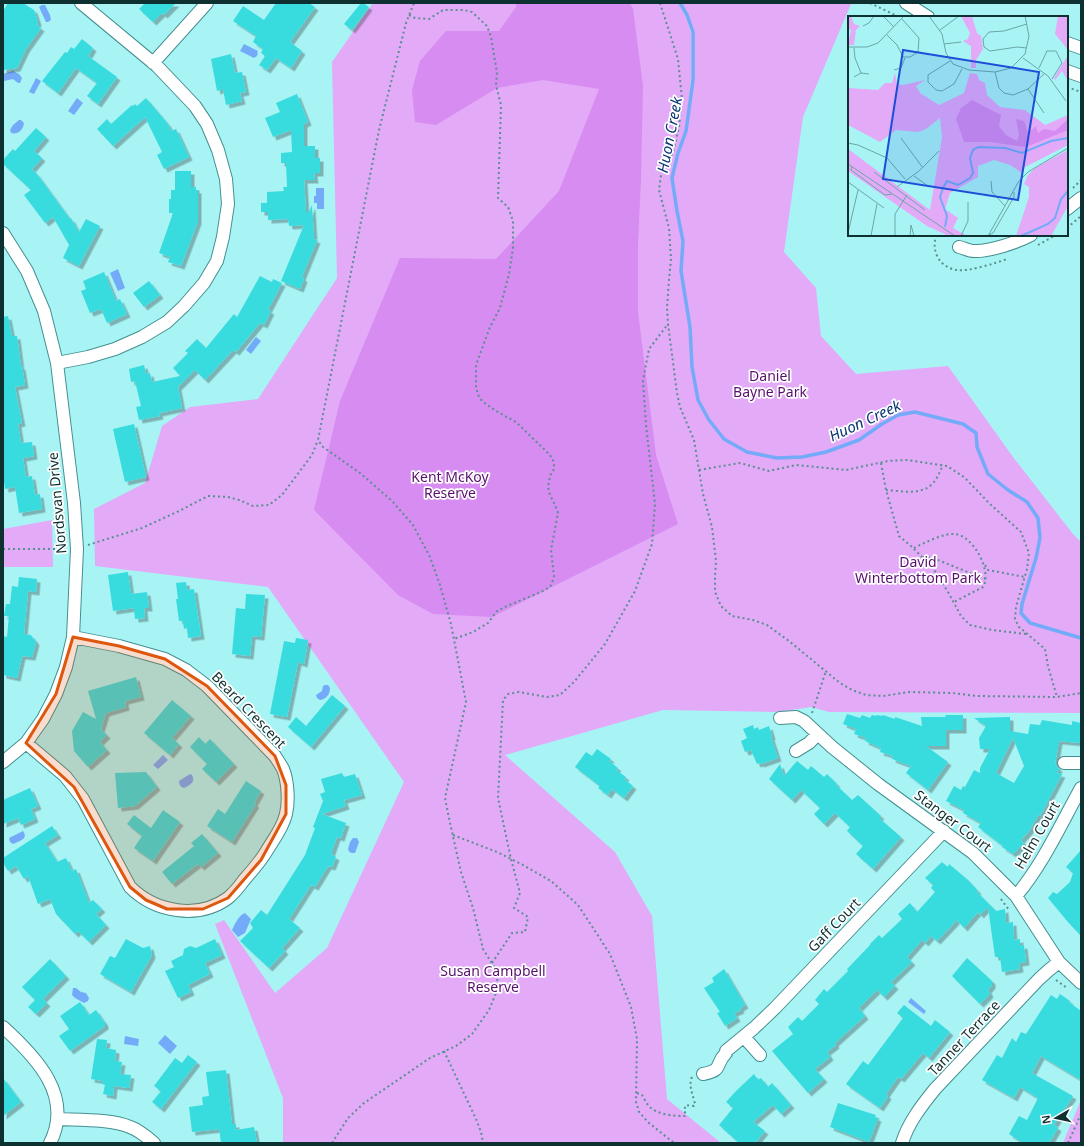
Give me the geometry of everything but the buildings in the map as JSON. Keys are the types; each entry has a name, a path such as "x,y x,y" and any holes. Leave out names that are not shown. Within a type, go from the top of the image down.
{"street":[{"path":"57,363 88,357 115,349 142,337 167,322 184,306 204,283 217,261 223,237 228,204 226,179 218,150 207,124 195,106 153,63 81,3"},
{"path":"153,63 207,3"},
{"path":"906,3 926,16"},
{"path":"1068,43 1081,48"},
{"path":"1068,71 1081,76"},
{"path":"1068,208 1081,198"},
{"name":"Nordsvan Drive","path":"3,233 27,272 44,311 57,363 74,503 77,549 74,637 66,667 56,694 43,719 26,743 3,762"},
{"path":"959,247 974,251 985,250 1009,244 1029,236"},
{"name":"Beard Crescent","path":"26,743 65,776 74,787 83,800 130,887 146,900 167,909 185,911 203,909 219,904 228,898 261,860 282,826 286,814 288,799 283,770 275,756 207,686 186,670 165,659 120,646 74,637"},
{"name":"Stanger Court","path":"780,718 796,717 802,719 832,747 878,784 974,853 1016,896 1060,962 1081,983"},
{"path":"796,751 809,743 818,734"},
{"path":"1064,763 1081,763"},
{"name":"Helm Court","path":"1016,896 1027,883 1042,859 1081,788"},
{"name":"Gaff Court","path":"703,1074 716,1070 720,1059 726,1053 726,1050 744,1037 764,1019 944,831"},
{"name":"Tanner Terrace","path":"902,1143 905,1134 920,1108 936,1089 1049,970 1060,962"},
{"path":"3,1027 20,1042 39,1064 53,1089 57,1103 58,1118 50,1143"},
{"path":"744,1037 760,1055"},
{"path":"58,1118 119,1124 130,1127 154,1143"}],"path":[{"path":"3,549 77,549 142,528 208,496 239,500 253,506 269,504 282,495 312,454 318,440 380,130 406,23 414,3"},
{"path":"660,3 678,59 682,99 679,127 673,153 662,168 659,190 669,228 672,259 668,287 668,324 680,407 694,440 703,494 712,527 716,561 715,592 721,606 732,616 753,620 767,625 846,687 866,695 883,696 910,692 952,693 977,696 1057,697 1081,693"},
{"path":"870,3 897,16"},
{"path":"409,15 415,18 429,19 443,10 464,10 472,12 487,26 491,37 497,73 496,85 501,106 498,198 508,207 513,221 514,232 509,274 500,308 490,327 476,365 476,388 482,401 516,422 550,455 554,462 554,469 550,476 548,487 558,513 551,550 554,576 550,587 497,611 488,623 473,632 454,639"},
{"path":"1068,86 1081,92"},
{"path":"1068,227 1081,216"},
{"path":"492,963 512,933 525,932 528,917 514,908 520,893 498,798 503,700 508,694 519,692 547,697 560,695 574,682 605,644 634,591 652,544 655,504 646,426 643,381 649,350 668,324"},
{"path":"318,440 323,447 365,477 392,501 413,525 430,557 440,584 454,639 466,702 445,798 461,872 473,908 483,949 498,973 496,993 489,1010 472,1034 456,1046 430,1058 364,1103 348,1118 332,1143"},
{"path":"699,470 740,463 769,471 796,465 846,470 881,463 907,460 947,466 964,477 990,504 1021,532 1029,553 1027,570 1016,607 1015,620 1019,627 1045,649 1048,666 1057,697"},
{"path":"881,463 886,490 899,536 914,548 933,568 961,616 970,625 992,630 1028,634"},
{"path":"886,490 920,491 927,488 933,483 943,465"},
{"path":"914,548 952,534 960,534 969,540 988,570 1025,577"},
{"path":"923,557 933,558 985,579"},
{"path":"954,602 983,586 985,583 984,564"},
{"path":"808,724 826,671"},
{"path":"453,835 491,849 551,881 578,905 610,954 631,1007 637,1039 636,1102 639,1112 649,1123 674,1143"},
{"path":"998,896 1011,912"},
{"path":"1049,970 1053,978 1070,990"},
{"path":"444,1051 476,1119 483,1143"},
{"path":"637,1093 642,1095 648,1106 656,1112 673,1116 685,1116 684,1110 686,1105 694,1106 695,1104 690,1090 691,1078 693,1074 703,1074"},
{"path":"1068,1143 1081,1114"}],"highlighted area":[{"path":"73,637 119,646 165,659 207,686 275,756 286,785 286,814 261,860 228,898 203,909 167,909 146,900 130,887 74,787 26,743 56,694"}],"green space":[{"path":"373,3 678,3 686,17 691,32 691,80 683,140 686,131 693,80 693,32 687,15 680,3 851,4 803,117 784,252 816,288 821,336 856,374 948,366 1013,457 1073,534 1081,542 1081,713 829,712 811,707 778,712 663,710 505,755 615,852 652,916 667,1099 721,1143 283,1143 283,1098 215,924 224,920 275,993 327,948 404,782 268,587 95,566 94,509 145,483 162,426 190,407 258,399 337,278 332,62","holes":["677,213 683,241 681,271 690,327 691,353 689,327 680,271 682,242"]},
{"name":"Kent McKoy Reserve","path":"516,3 630,3 633,9 643,86 638,244 638,312 656,455 678,524 492,617 433,614 398,595 314,510 340,401 400,258 496,259 559,191 599,89 543,80 497,88 436,125 415,122 412,90 420,61 446,31 499,31 516,7"},
{"path":"52,520 53,567 3,567 3,529"},
{"path":"1081,1100 1081,1143 1063,1143"}],"water":[{"path":"45,5 50,15 51,20 48,22 46,22 39,7"},
{"path":"244,44 258,51 256,57 254,58 240,51"},
{"path":"13,71 19,74 22,78 20,83 13,79 4,81 3,74"},
{"path":"36,78 41,81 34,94 29,92"},
{"path":"77,98 83,103 74,115 68,111"},
{"path":"19,120 24,123 23,128 18,133 11,133 10,130 13,125"},
{"path":"316,188 324,188 324,209 317,209 317,203 314,203"},
{"path":"118,269 125,288 118,291 110,273"},
{"path":"256,337 261,341 251,354 246,350"},
{"path":"328,685 330,688 329,693 326,698 320,700 316,695 322,691 323,686"},
{"path":"163,755 168,760 158,769 153,765"},
{"path":"190,774 193,777 193,781 186,787 182,787 179,781"},
{"path":"23,831 25,834 24,838 13,844 10,842 9,838"},
{"path":"353,838 357,838 359,842 355,853 350,852 348,849"},
{"path":"245,913 251,919 245,933 238,937 232,930 239,918"},
{"path":"73,988 86,993 89,998 88,1001 84,1003 75,998 72,995"},
{"path":"911,998 926,1011 924,1014 908,1002"},
{"path":"165,1035 177,1046 170,1054 158,1043"},
{"path":"125,1036 139,1039 138,1046 124,1044"}],"waterway":[{"name":"Huon Creek","path":"680,3 687,15 693,32 693,80 686,131 678,153 672,178 683,241 681,271 690,327 692,367 698,400 709,420 724,439 747,452 777,458 802,457 826,452 859,440 898,415 915,412 963,424 976,433 977,447 988,474 1008,490 1027,502 1038,518 1040,538 1036,558 1022,604 1021,613 1030,623 1081,638"}],"park label":[{"name":"Daniel Bayne Park","path":"770,384"},
{"name":"David Winterbottom Park","path":"918,570"},
{"name":"Susan Campbell Reserve","path":"493,980"}]}
